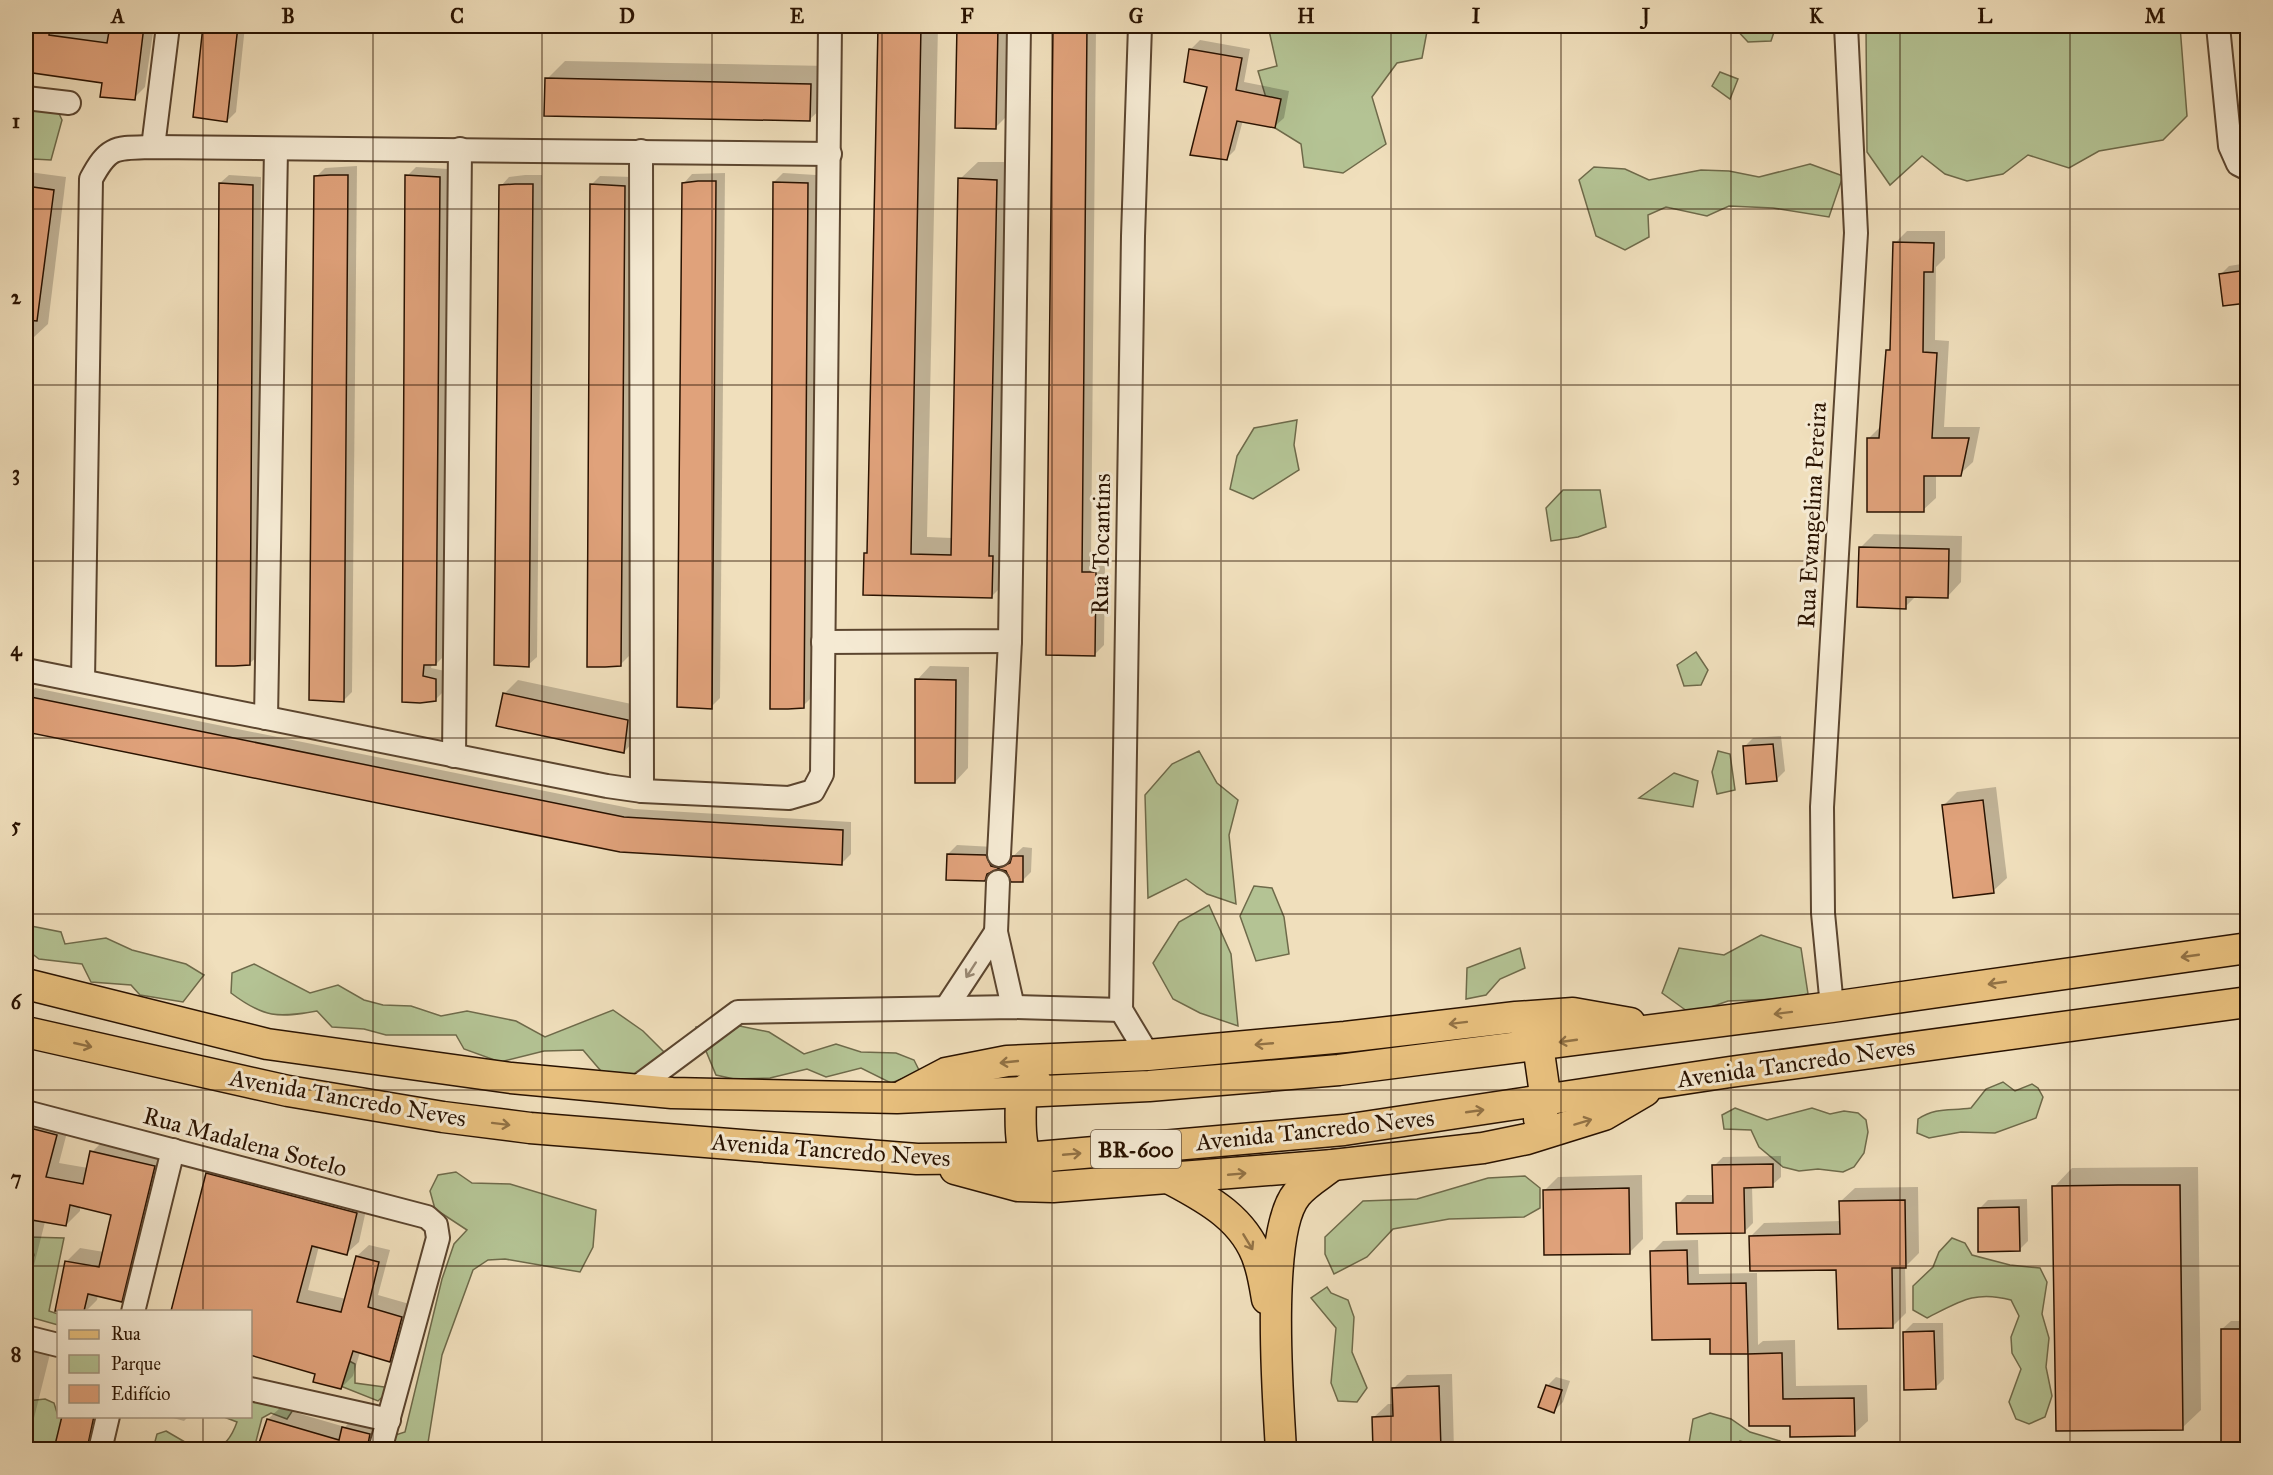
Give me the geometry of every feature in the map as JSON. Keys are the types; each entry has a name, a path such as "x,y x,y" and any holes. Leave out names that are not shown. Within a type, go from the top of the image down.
{"main road":[{"name":"Avenida Tancredo Neves","path":"26,984 267,1044 511,1078 633,1090 782,1097 897,1098 1021,1093 1339,1070 1832,1007 2247,948"},
{"name":"Avenida Tancredo Neves","path":"26,1032 288,1091 443,1117 530,1128 917,1159 1026,1158 1344,1130 1661,1082 2247,1002"},
{"path":"897,1098 946,1073 1007,1061 1148,1055 1573,1013 1659,1028"},
{"path":"1516,1017 1538,1045 1546,1101 1535,1130 1527,1139"},
{"path":"1053,1187 1035,1173 1026,1158 1020,1131 1021,1093 1060,1068 1088,1058"},
{"path":"917,1159 1018,1186 1053,1187 1172,1180 1333,1165 1483,1148 1527,1139 1604,1116 1661,1082"},
{"path":"1281,1449 1276,1341 1282,1226 1296,1195 1333,1165"},
{"path":"1172,1180 1209,1200 1236,1222 1259,1260 1276,1341"}],"street":[{"path":"153,147 168,26"},
{"path":"26,669 454,756 642,791 789,798 813,791 822,774 830,26"},
{"path":"999,855 1010,641 1019,26"},
{"name":"Rua Tocantins","path":"1121,1010 1133,236 1140,26"},
{"name":"Rua Evangelina Pereira","path":"1832,1007 1823,913 1822,807 1856,233 1846,26"},
{"path":"2218,26 2230,146 2243,166"},
{"path":"26,98 69,103"},
{"path":"82,680 91,179 103,156 122,148 153,147 830,154"},
{"path":"266,718 276,149"},
{"path":"454,756 460,149"},
{"path":"641,151 642,791"},
{"path":"823,642 1010,641"},
{"path":"998,882 996,932 1013,1006"},
{"path":"946,1008 996,932"},
{"path":"633,1090 738,1012 1013,1006 1121,1010 1148,1055"},
{"name":"Rua Madalena Sotelo","path":"26,1112 427,1218 436,1225 438,1238 389,1420"},
{"path":"134,1310 173,1150"},
{"path":"26,1336 57,1345"},
{"path":"252,1389 389,1420 380,1449"},
{"path":"100,1449 108,1418"}],"green space":[{"path":"1268,26 1428,26 1422,58 1397,63 1372,97 1386,144 1343,173 1304,167 1301,144 1275,128 1258,71 1277,66"},
{"path":"1733,26 1761,26 1775,29 1771,41 1748,42"},
{"path":"1866,26 2180,26 2187,116 2163,140 2099,151 2069,168 2028,155 2003,174 1967,181 1945,174 1922,156 1890,185 1867,152"},
{"path":"1720,72 1738,79 1730,99 1712,86"},
{"path":"26,106 56,107 62,120 51,160 33,159 26,162"},
{"path":"1810,164 1843,176 1829,217 1773,208 1729,206 1707,216 1666,207 1648,215 1649,237 1625,250 1596,236 1579,180 1594,167 1625,169 1649,180 1701,170 1729,171 1759,177"},
{"path":"1297,420 1294,445 1299,470 1253,499 1230,489 1237,456 1254,428"},
{"path":"1563,490 1600,490 1606,527 1578,537 1551,541 1546,508"},
{"path":"1696,652 1708,670 1701,685 1684,686 1677,665"},
{"path":"1199,751 1217,783 1238,800 1229,835 1236,904 1207,894 1186,879 1148,898 1145,795 1172,764"},
{"path":"1718,751 1730,754 1735,790 1717,794 1712,772"},
{"path":"1674,773 1698,781 1693,807 1639,798"},
{"path":"1254,886 1272,888 1284,917 1289,954 1256,961 1240,916"},
{"path":"1209,905 1231,954 1238,1026 1200,1013 1173,999 1153,963 1179,922"},
{"path":"26,925 61,932 65,944 106,938 132,950 186,964 204,975 183,1002 140,995 131,985 91,982 82,964 39,959 26,949"},
{"path":"1761,935 1801,948 1808,994 1782,999 1728,1001 1691,1014 1662,993 1679,948 1724,955"},
{"path":"1520,948 1525,968 1500,979 1486,995 1466,999 1467,968"},
{"path":"254,964 310,993 338,985 364,1000 383,1005 411,1006 441,1016 467,1011 516,1021 545,1037 613,1010 643,1031 668,1056 634,1081 601,1071 583,1050 544,1051 500,1062 464,1049 456,1035 386,1035 364,1029 332,1027 317,1011 292,1015 262,1012 231,993 232,973"},
{"path":"725,1023 769,1032 804,1054 836,1044 861,1052 896,1053 914,1060 920,1072 891,1083 861,1068 826,1077 807,1069 770,1078 734,1079 716,1075 696,1027"},
{"path":"2003,1082 2015,1091 2032,1084 2038,1088 2043,1097 2036,1118 1995,1133 1961,1132 1929,1138 1917,1133 1918,1119 1937,1111 1971,1108 1986,1089"},
{"path":"1735,1108 1767,1120 1812,1108 1830,1114 1844,1111 1858,1113 1866,1120 1868,1132 1864,1153 1854,1167 1843,1172 1818,1169 1799,1171 1783,1167 1759,1147 1751,1130 1724,1129 1722,1115"},
{"path":"456,1172 472,1183 510,1184 596,1210 593,1247 580,1272 505,1259 488,1260 473,1270 442,1355 427,1449 373,1449 368,1444 405,1432 442,1279 454,1244 467,1230 435,1209 430,1191 438,1175"},
{"path":"1525,1176 1540,1188 1540,1208 1524,1217 1449,1219 1393,1229 1367,1257 1334,1274 1325,1254 1325,1237 1363,1201 1417,1199 1488,1178"},
{"path":"28,1237 64,1238 49,1311 57,1314 57,1325 26,1316 26,1277 34,1255"},
{"path":"1952,1238 1965,1243 1972,1255 2010,1265 2040,1268 2047,1282 2042,1314 2049,1338 2046,1367 2052,1396 2045,1417 2029,1424 2016,1419 2009,1402 2021,1369 2012,1353 2011,1337 2019,1316 2011,1300 1987,1296 1967,1299 1927,1318 1913,1310 1913,1286 1933,1267 1939,1252"},
{"path":"1327,1287 1331,1293 1348,1300 1354,1317 1352,1352 1367,1388 1357,1402 1338,1401 1331,1383 1336,1328 1311,1298"},
{"path":"338,1355 355,1364 355,1383 392,1388 378,1401 328,1381"},
{"path":"252,1397 293,1410 287,1419 271,1413 262,1418 254,1449 209,1450 224,1444 237,1422 227,1418 252,1418"},
{"path":"45,1399 54,1403 57,1418 62,1418 78,1449 26,1449 27,1401"},
{"path":"1710,1413 1731,1419 1750,1432 1780,1441 1784,1449 1757,1449 1757,1446 1740,1441 1738,1449 1688,1449 1693,1419"},
{"path":"166,1431 197,1449 153,1449 157,1434"}],"building":[{"path":"26,26 50,26 49,35 107,43 110,26 144,26 135,100 100,97 102,83 26,72"},
{"path":"203,26 238,26 227,122 193,117"},
{"path":"878,26 921,26 911,554 951,555 958,178 997,180 989,556 993,556 992,598 863,595 864,553 867,553"},
{"path":"957,26 998,26 996,129 955,128"},
{"path":"1053,26 1087,26 1082,572 1096,572 1095,656 1046,655"},
{"path":"1189,49 1242,58 1236,90 1281,99 1275,128 1237,121 1227,160 1190,155 1207,87 1184,82"},
{"path":"545,78 811,84 810,121 544,116"},
{"path":"348,175 344,702 309,700 314,176"},
{"path":"405,175 440,177 436,665 424,665 423,676 436,679 436,701 420,703 402,702"},
{"path":"716,181 712,709 677,707 682,183"},
{"path":"773,182 808,183 804,708 788,709 770,709"},
{"path":"219,183 253,185 250,665 234,666 216,666"},
{"path":"533,184 529,667 494,665 499,185"},
{"path":"590,184 625,186 621,666 605,667 587,667"},
{"path":"26,186 54,190 37,321 26,320"},
{"path":"1893,242 1934,243 1933,272 1924,272 1923,352 1937,353 1932,438 1969,438 1961,476 1924,476 1924,512 1867,512 1867,438 1879,438 1886,350 1890,350"},
{"path":"2247,270 2247,303 2223,306 2219,274"},
{"path":"1859,547 1949,549 1948,598 1906,597 1906,609 1857,607"},
{"path":"915,679 956,680 955,783 915,783"},
{"path":"503,693 628,720 624,753 496,726"},
{"path":"26,696 624,817 843,830 842,865 620,852 26,732"},
{"path":"1773,744 1777,781 1746,784 1743,746"},
{"path":"1983,800 1994,893 1953,898 1942,805"},
{"path":"947,854 986,855 991,866 999,868 1010,863 1012,856 1023,856 1023,882 1011,882 1006,871 998,869 987,874 985,881 946,880"},
{"path":"26,1127 57,1135 46,1177 83,1184 90,1151 155,1166 122,1302 88,1294 84,1310 55,1311 65,1261 99,1267 111,1215 70,1205 66,1226 26,1219"},
{"path":"1773,1164 1773,1187 1744,1188 1745,1233 1677,1234 1676,1203 1713,1203 1712,1165"},
{"path":"206,1173 357,1213 347,1255 312,1246 297,1302 341,1312 356,1256 379,1262 368,1307 402,1317 390,1362 353,1351 341,1389 313,1382 315,1374 252,1356 252,1310 171,1310"},
{"path":"2180,1185 2183,1430 2056,1431 2052,1186"},
{"path":"1629,1188 1630,1254 1544,1255 1543,1190"},
{"path":"1905,1200 1906,1268 1892,1268 1893,1328 1838,1329 1836,1270 1750,1271 1749,1236 1840,1234 1839,1201"},
{"path":"2019,1207 2020,1251 1978,1252 1978,1208"},
{"path":"1687,1250 1688,1284 1746,1283 1748,1354 1710,1354 1710,1339 1652,1340 1650,1251"},
{"path":"2221,1329 2247,1329 2247,1446 2221,1447"},
{"path":"1934,1331 1936,1389 1904,1390 1903,1332"},
{"path":"1782,1353 1783,1399 1854,1398 1855,1436 1790,1437 1790,1426 1749,1426 1748,1354"},
{"path":"1546,1385 1562,1390 1554,1413 1538,1407"},
{"path":"1439,1386 1441,1449 1373,1449 1372,1417 1393,1416 1392,1388"},
{"path":"62,1418 94,1418 87,1449 54,1449"},
{"path":"267,1419 339,1440 342,1427 370,1434 367,1449 257,1449"}]}
